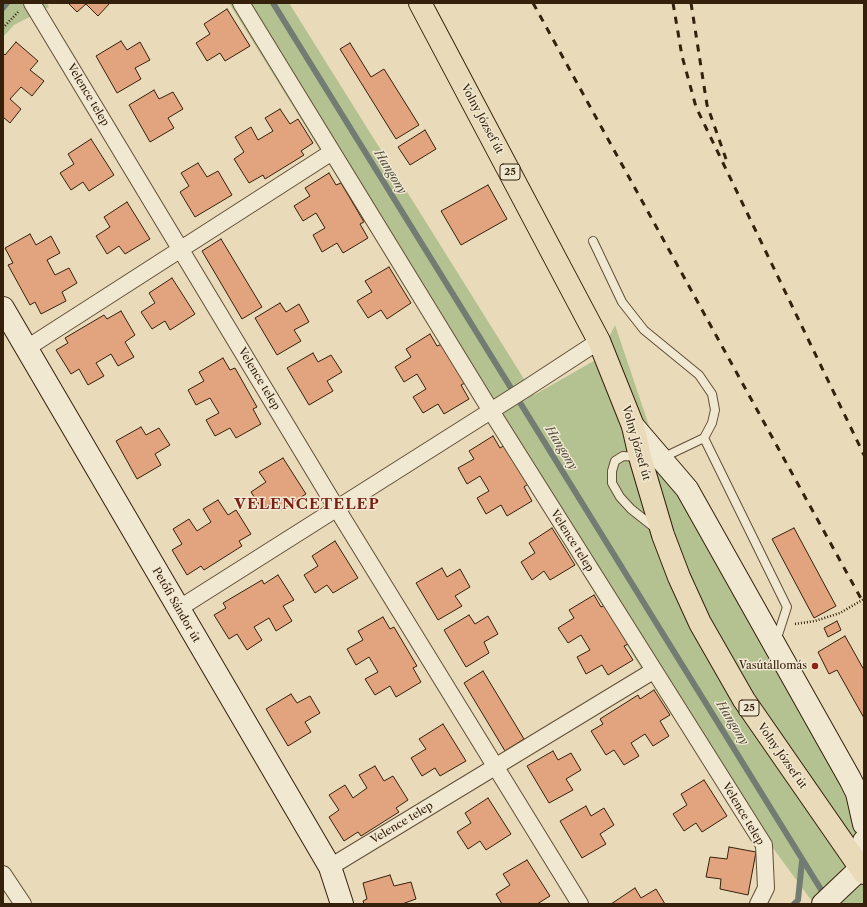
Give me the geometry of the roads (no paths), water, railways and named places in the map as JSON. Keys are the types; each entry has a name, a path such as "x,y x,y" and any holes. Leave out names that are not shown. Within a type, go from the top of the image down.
{"main road":[{"name":"Volny József út","path":"420,3 599,341 633,426 650,458 663,535 679,577 697,617 744,700 862,871"}],"street":[{"name":"Velence telep","path":"241,3 332,152 498,407 654,671 764,845 766,888 758,904"},
{"name":"Velence telep","path":"27,6 181,248 494,768 580,904"},
{"path":"27,348 332,152"},
{"name":"Petőfi Sándor út","path":"3,308 330,867 342,904"},
{"path":"178,609 498,407 599,341"},
{"path":"650,458 688,489 853,786 864,824"},
{"name":"Velence telep","path":"330,867 654,671"},
{"path":"823,904 843,884 862,871 864,841"},
{"path":"3,874 23,904"}],"lane":[{"path":"593,241 622,302 631,314 644,330 699,375 712,394 715,410 712,423 704,438 650,458 623,456 615,461 612,470 612,483 620,497 631,509 663,535"},
{"path":"704,438 787,607 775,646"}],"waterway":[{"path":"3,8 7,3"},
{"name":"Hangony","path":"273,3 825,896"},
{"path":"794,904 798,900 802,861"}],"railway":[{"path":"533,3 864,604"},
{"path":"673,3 682,56 696,107 864,455"},
{"path":"691,3 707,105 726,159"}],"place":[{"name":"Vasútállomás","path":"815,666"}],"district":[{"name":"VELENCETELEP","path":"307,505"}]}
